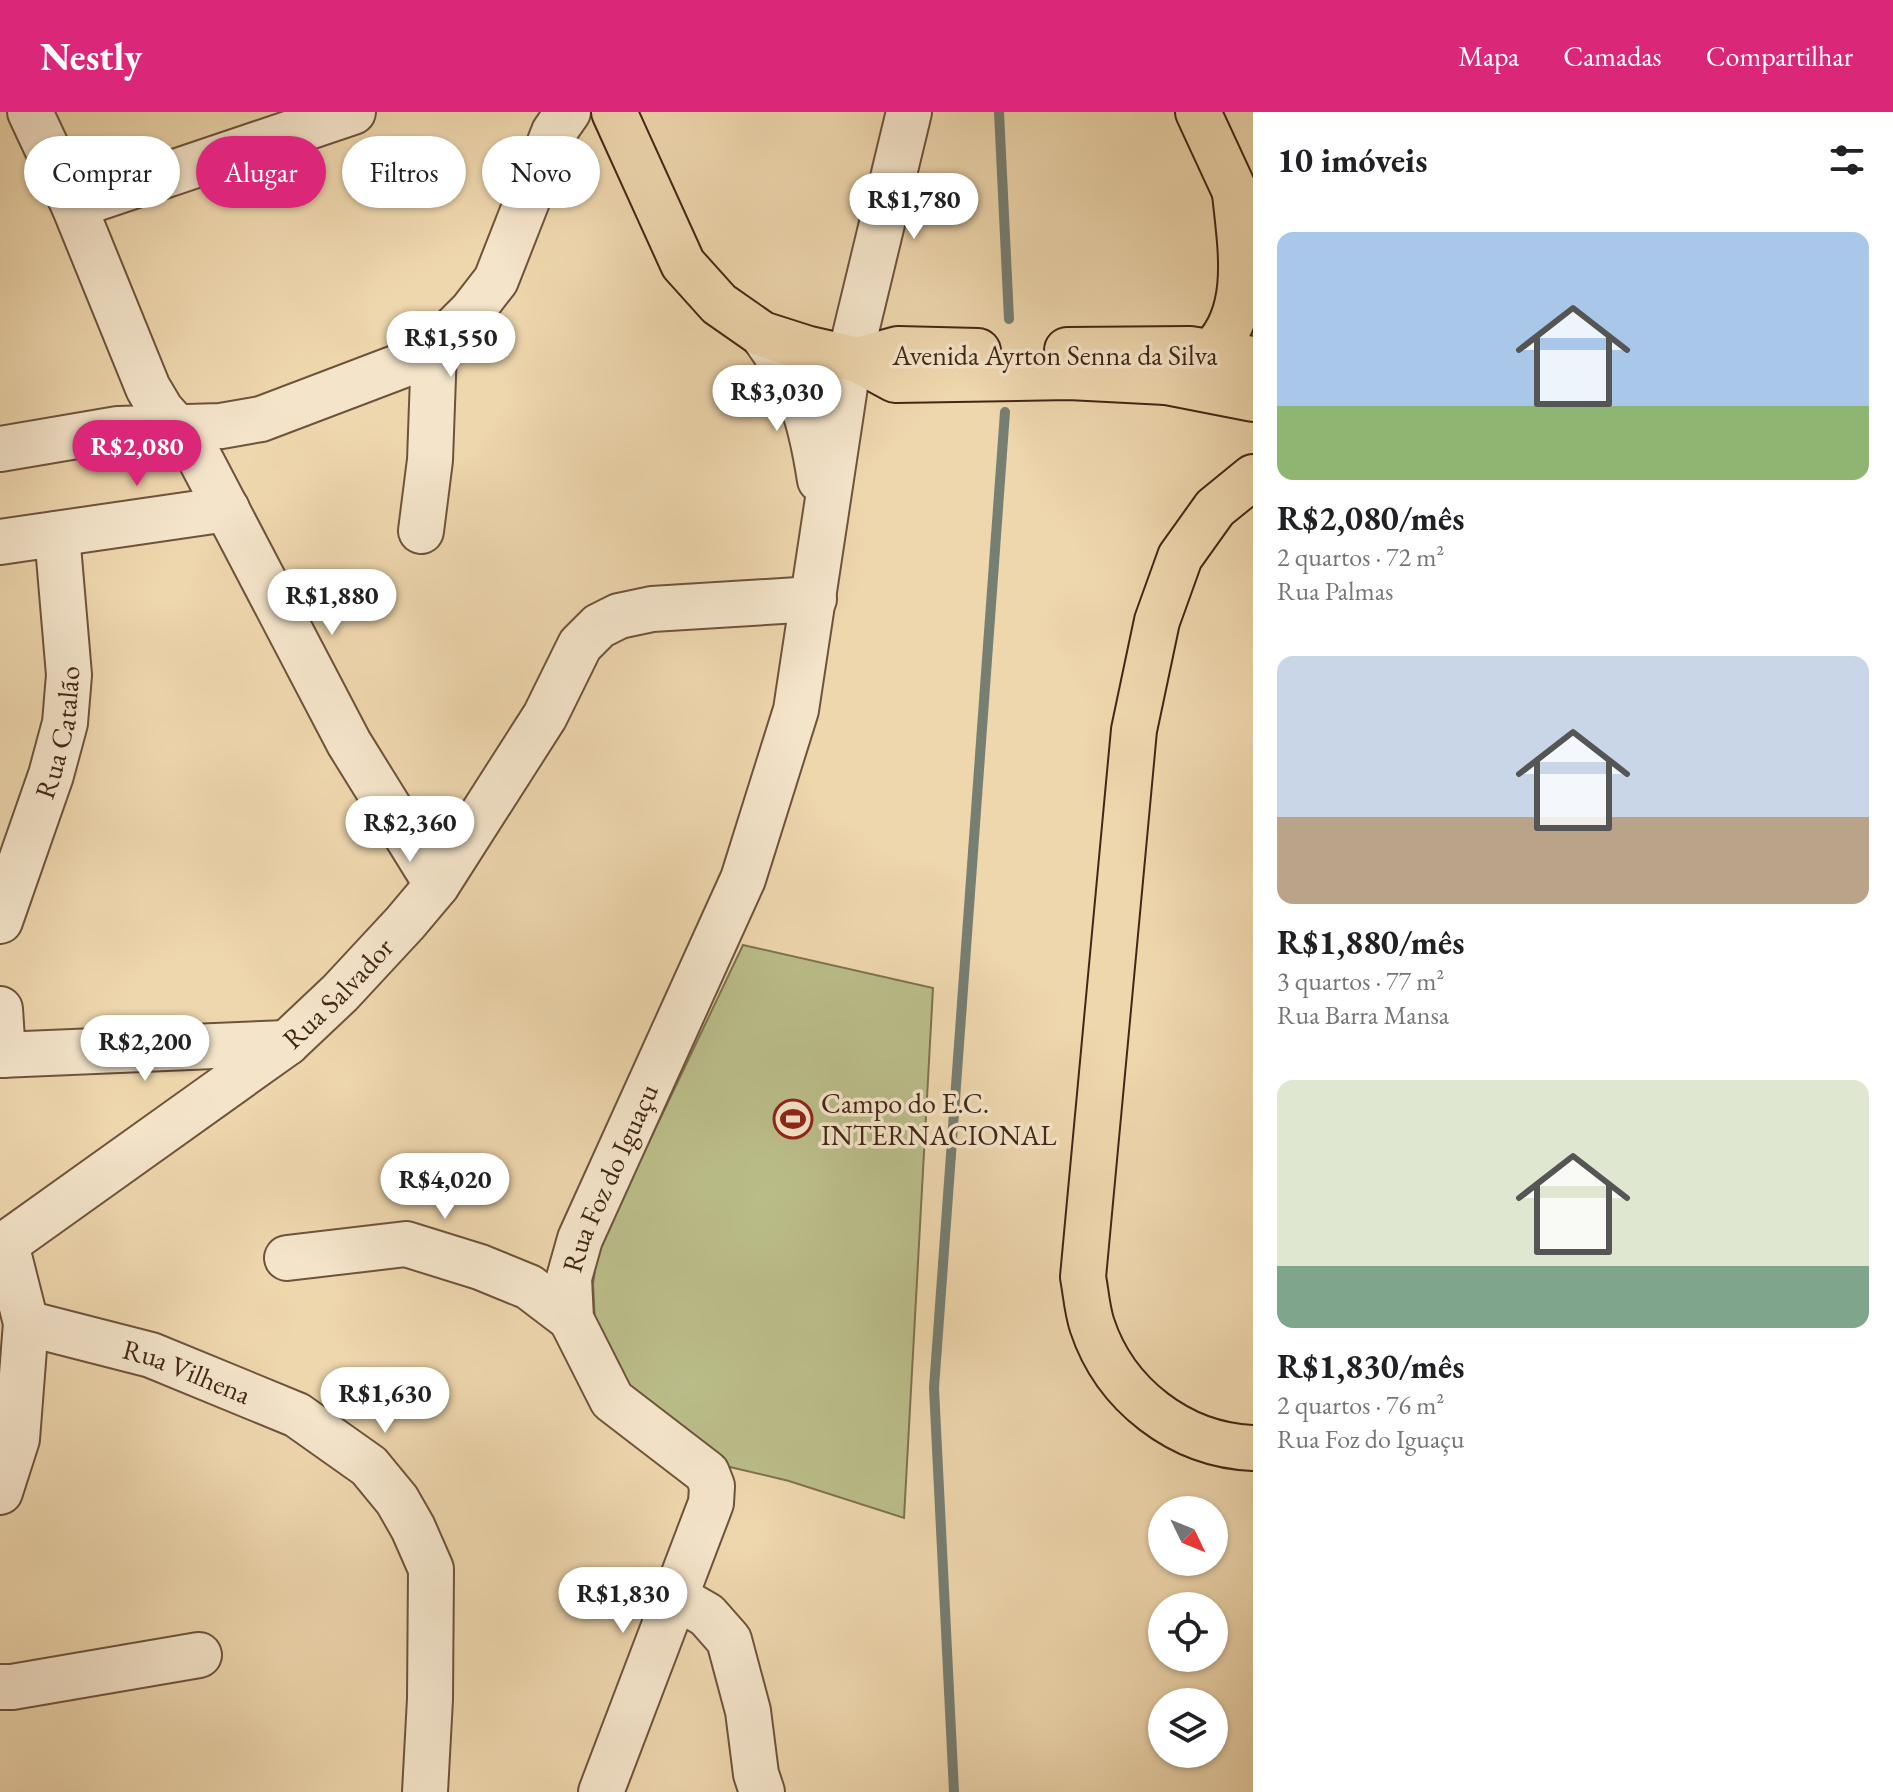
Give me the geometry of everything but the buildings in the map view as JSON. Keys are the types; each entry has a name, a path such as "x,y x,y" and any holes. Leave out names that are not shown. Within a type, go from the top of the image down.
{"main road":[{"name":"Avenida Ayrton Senna da Silva","path":"614,112 683,264 719,304 762,334 854,360 895,380 1069,377 1166,382 1253,399"},
{"path":"1166,382 1232,355 1228,333 1238,303 1244,212 1198,112"},
{"name":"Avenida Ayrton Senna da Silva","path":"854,360 898,349 1167,349 1232,355"},
{"path":"1253,477 1215,508 1180,557 1157,621 1134,730 1083,1277 1092,1325 1113,1369 1144,1406 1185,1433 1232,1447 1253,1448"}],"street":[{"path":"30,112 41,136"},
{"path":"180,170 353,112"},
{"path":"0,449 118,429 221,426 261,419 406,364 434,349 472,311 496,280 554,132 568,112"},
{"name":"Rua Foz do Iguaçu","path":"601,1792 711,1503 712,1486 707,1473 612,1400 571,1319 569,1278 580,1239 743,879 796,710 854,360 909,112"},
{"path":"75,208 148,388 161,410 194,447 349,743 437,885"},
{"name":"Rua Foz do Iguaçu","path":"762,334 798,390 811,428 826,518"},
{"path":"421,531 430,460 434,349"},
{"path":"0,542 227,509"},
{"name":"Rua Catalão","path":"0,921 51,775 65,723 69,675 57,534"},
{"name":"Rua Salvador","path":"0,1492 17,1439 26,1323 3,1246 287,1043 340,993 437,885 545,716 580,645 599,626 619,616 652,609 814,599"},
{"path":"0,1009 1,1055 287,1043"},
{"path":"287,1258 406,1244 480,1267 529,1287 571,1319"},
{"name":"Rua Vilhena","path":"26,1323 151,1355 297,1415 369,1466 397,1500 431,1569 430,1699 425,1792"},
{"path":"674,1596 707,1615 729,1640 748,1711 756,1774 762,1792"},
{"path":"0,1687 199,1655"}],"green space":[{"name":"Campo do E.C. INTERNACIONAL","path":"743,945 933,988 904,1518 789,1481 730,1467 636,1401 595,1321 593,1284 598,1249"}],"waterway":[{"path":"999,112 1009,319"},
{"path":"954,1792 934,1388 1005,412"}],"place":[{"name":"Campo do E.C. INTERNACIONAL","path":"793,1119"}]}
